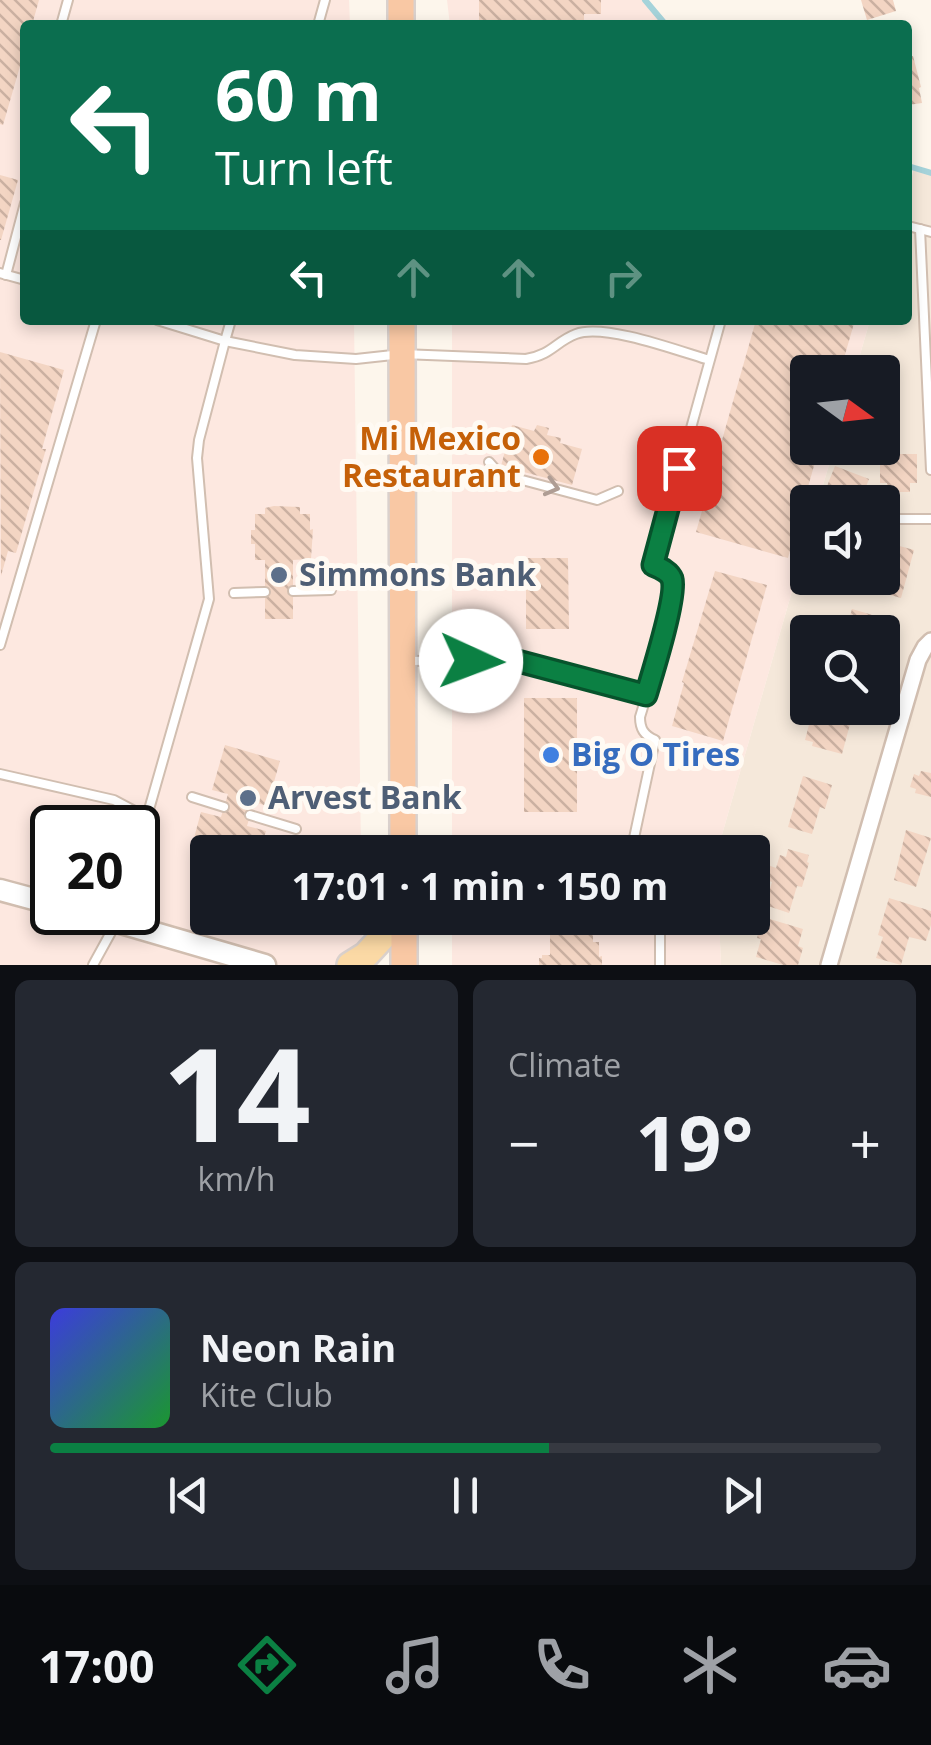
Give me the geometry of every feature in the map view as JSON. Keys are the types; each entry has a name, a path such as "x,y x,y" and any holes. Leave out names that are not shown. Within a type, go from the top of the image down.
{"highway":[{"path":"402,325 403,835"},
{"path":"403,935 404,965"}],"main road":[{"path":"350,965 385,935"}],"street":[{"path":"829,965 918,660 931,641"},
{"path":"0,890 30,898"},
{"path":"160,931 264,965"}],"lane":[{"path":"3,274 20,220"},
{"path":"912,227 931,232"},
{"path":"920,230 931,470"},
{"path":"0,645 95,325"},
{"path":"174,325 295,355 356,359 402,354 526,359 542,356 574,334 606,331 710,360"},
{"path":"149,805 209,600 197,458 230,325"},
{"path":"635,835 655,740 640,725 672,590 672,578 666,570 653,565 720,325"},
{"path":"489,462 497,471 511,476 597,500 618,491"},
{"path":"900,519 931,519"},
{"path":"293,591 331,590"},
{"path":"234,593 265,592"},
{"path":"402,661 514,660 646,695"},
{"path":"0,774 123,805"},
{"path":"192,797 224,807"},
{"path":"250,815 296,830"},
{"path":"94,965 109,935"},
{"path":"660,935 660,965"}],"shaded area":[{"path":"0,0 349,0 350,20 20,20 20,325 354,325 361,835 190,835 190,935 362,935 363,965 0,965"},
{"path":"447,0 645,0 662,20 449,20"},
{"path":"914,168 931,173 931,965 721,965 720,935 770,935 770,835 722,835 791,595 900,595 900,485 823,485 829,465 900,465 900,355 860,355 869,325 912,325 912,176"},
{"path":"452,325 869,325 860,355 790,355 790,465 829,465 823,485 790,485 791,595 722,835 452,835"},
{"path":"452,935 720,935 721,965 452,965"}],"building":[{"path":"0,0 39,0 33,20 20,20 20,66 3,125"},
{"path":"479,0 601,0 601,14 584,14 584,20 479,20"},
{"path":"861,0 893,0 896,11 867,20"},
{"path":"912,56 922,103 912,104"},
{"path":"0,175 18,180 1,240 0,240"},
{"path":"755,325 854,325 845,355 790,355 790,465 814,465 809,485 790,485 788,558 696,532"},
{"path":"0,352 64,370 16,553 8,551 1,576"},
{"name":"Mi Mexico Restaurant","path":"512,425 534,431 537,425 549,428 547,435 582,449 572,485 501,466"},
{"path":"900,454 917,454 917,483 910,483 910,492 900,492 900,485 880,483 880,465 900,465"},
{"path":"835,466 869,479 867,485 827,485"},
{"name":"Simmons Bank","path":"300,507 300,514 310,514 310,530 313,529 311,559 293,560 293,619 265,619 265,560 255,560 255,544 251,544 255,514 265,514 265,508"},
{"path":"900,546 914,550 901,598 890,595 900,595"},
{"path":"526,558 568,558 569,629 526,629"},
{"path":"715,571 767,585 723,741 672,726"},
{"path":"852,609 873,615 850,615"},
{"name":"Big O Tires","path":"524,698 577,698 577,812 524,812"},
{"path":"809,725 850,725 842,754 812,746 813,742 805,740"},
{"name":"Arvest Bank","path":"225,745 280,761 267,806 254,802 247,826 266,831 265,835 195,835 201,812 221,817 228,794 212,790"},
{"path":"921,771 931,773 931,797 915,793 916,789 910,787 914,774 919,776"},
{"path":"803,776 832,785 812,834 788,827"},
{"path":"906,830 931,838 916,887 894,880"},
{"path":"788,849 809,855 802,887 797,886 789,913 770,907 770,866 776,868 780,855 786,857"},
{"path":"889,898 931,911 926,941 909,937 901,965 876,958"},
{"path":"770,919 803,929 798,965 756,957 761,939 757,938 770,935"},
{"path":"550,935 593,935 593,942 599,942 602,965 539,965 542,955 550,955"}],"waterway":[{"path":"645,0 662,20"},
{"path":"912,167 931,173"}],"place":[{"name":"Mi Mexico Restaurant","path":"541,457"},
{"name":"Simmons Bank","path":"279,575"},
{"name":"Big O Tires","path":"551,755"},
{"name":"Arvest Bank","path":"248,798"}],"route":[{"path":"471,661 514,660 646,695 672,590 672,578 666,570 653,565 679,468"}]}
